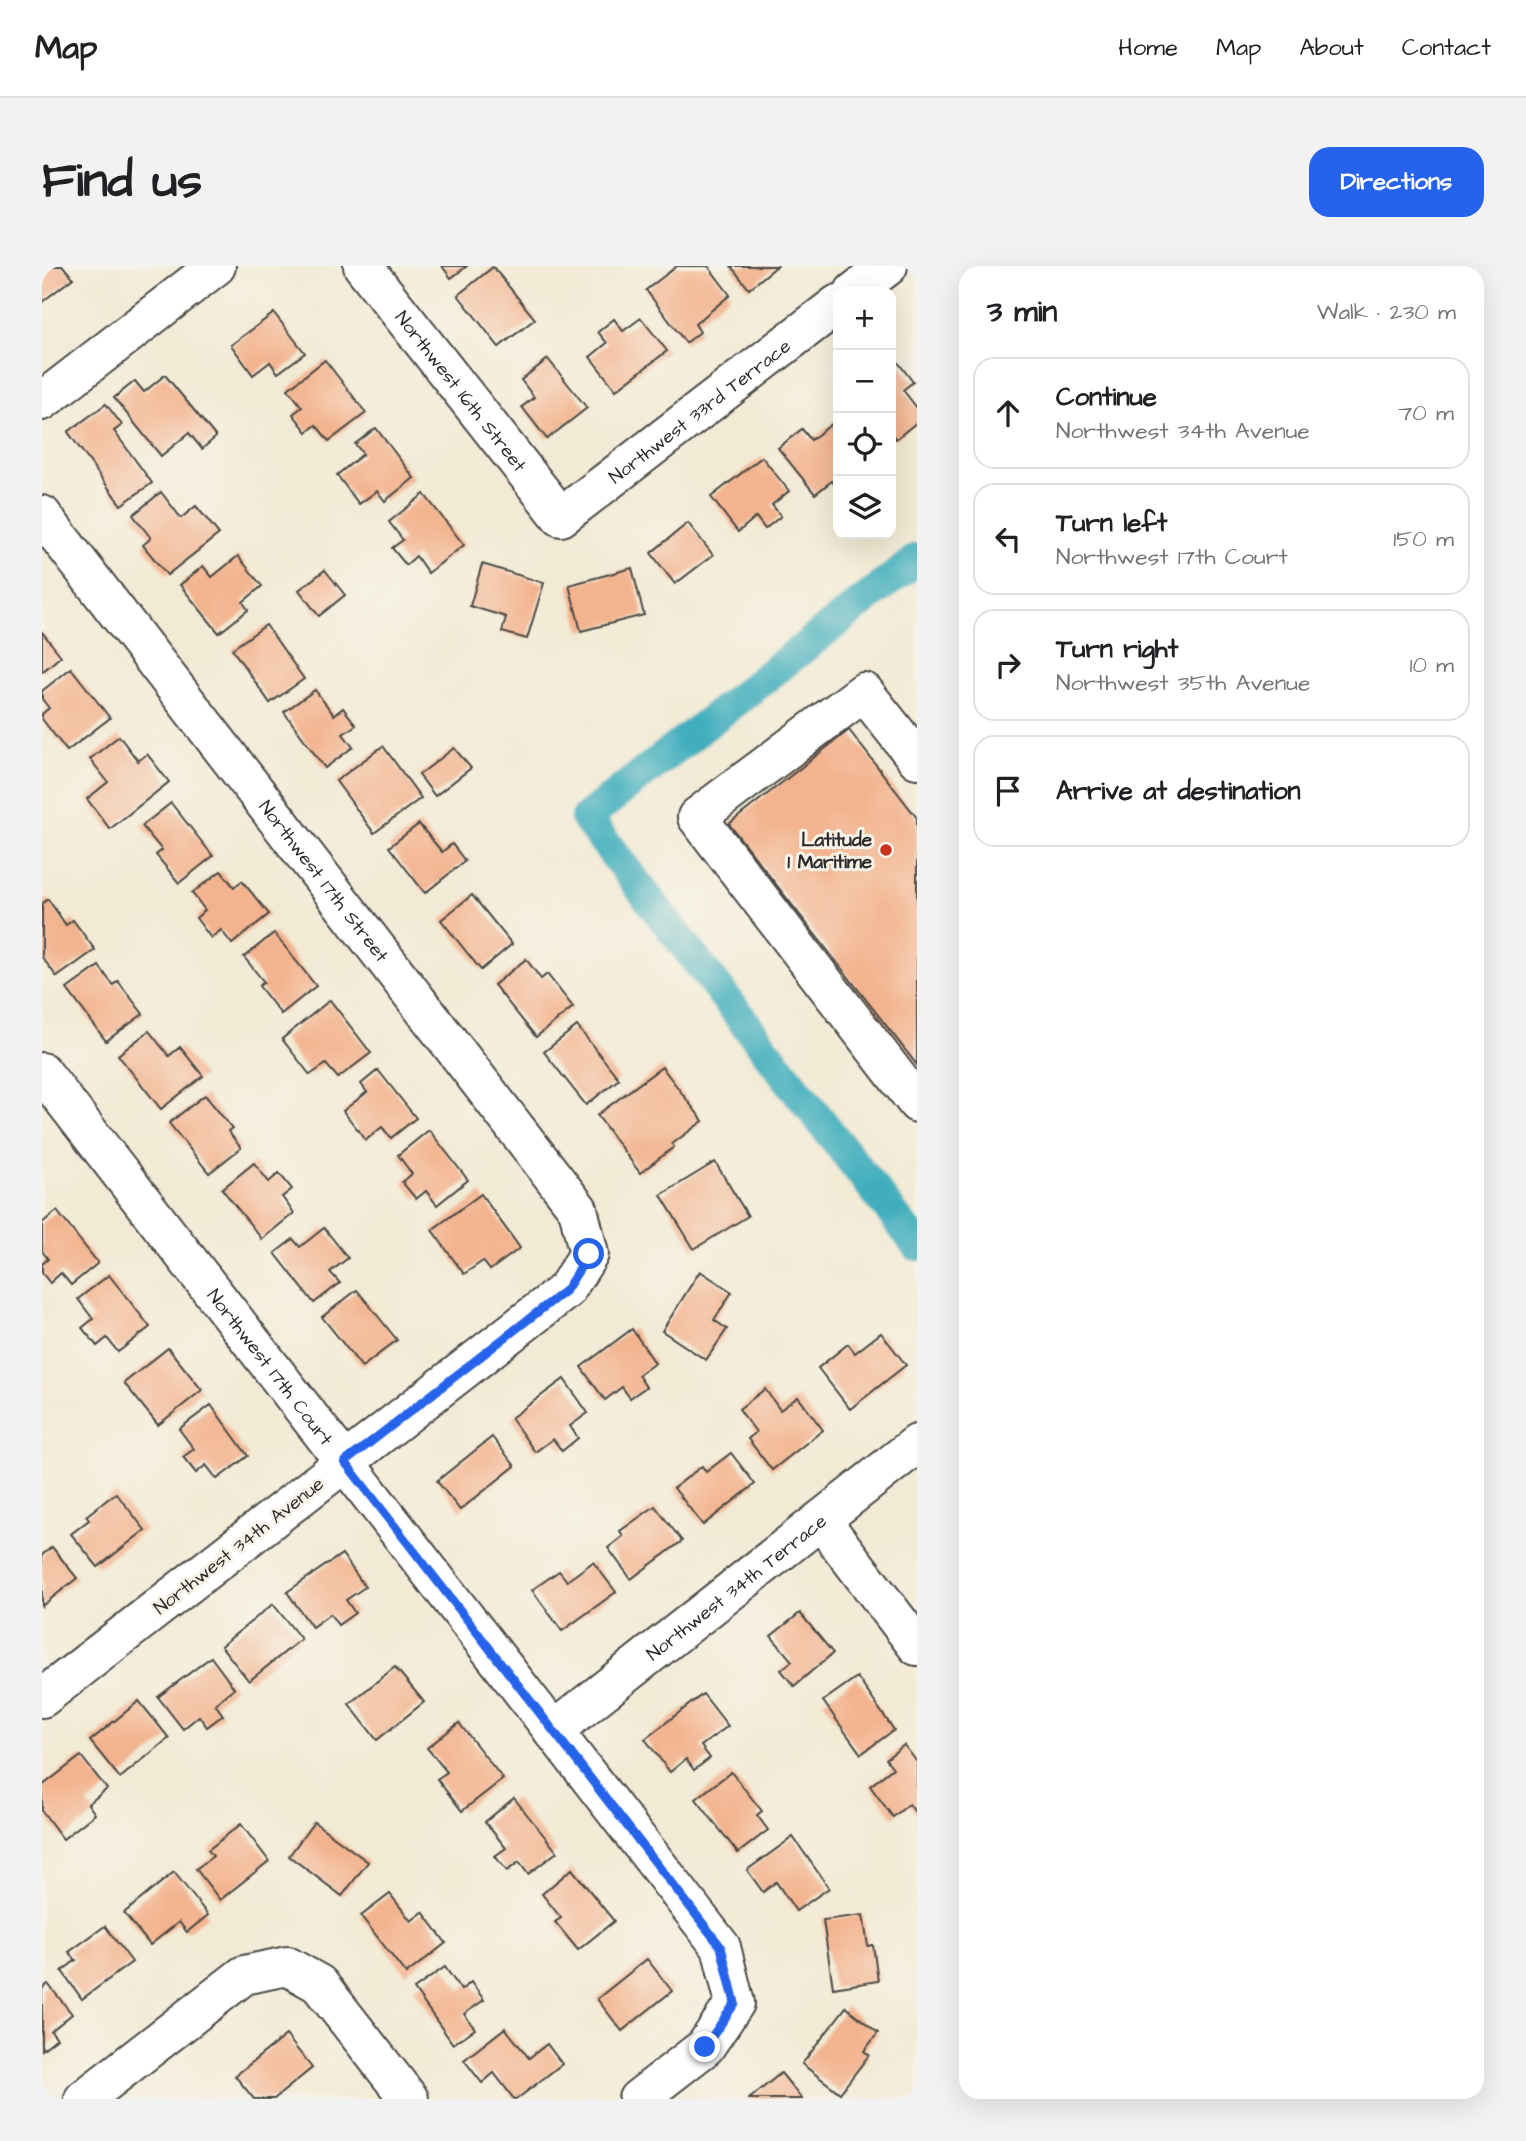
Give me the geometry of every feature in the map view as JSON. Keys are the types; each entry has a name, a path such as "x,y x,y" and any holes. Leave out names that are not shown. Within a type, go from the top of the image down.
{"street":[{"path":"42,401 216,266"},
{"name":"Northwest 16th Street","path":"363,266 561,517"},
{"path":"861,287 888,266"},
{"name":"Northwest 33rd Terrace","path":"561,517 833,308"},
{"name":"Northwest 17th Street","path":"42,515 578,1209 589,1254"},
{"path":"917,759 864,692 697,817 917,1103"},
{"name":"Northwest 17th Court","path":"42,1072 721,1947 735,2003 705,2047 638,2099"},
{"name":"Northwest 34th Avenue","path":"42,1698 566,1290 589,1254"},
{"name":"Northwest 34th Terrace","path":"553,1731 917,1444"},
{"path":"821,1520 917,1646"},
{"path":"84,2099 244,1975 287,1966 319,1984 409,2099"}],"building":[{"path":"42,266 63,266 73,278 42,302"},
{"path":"442,266 467,266 451,278"},
{"path":"677,266 708,266 730,295 695,324 700,332 686,343 646,290"},
{"path":"731,266 777,266 749,289"},
{"path":"493,267 535,319 499,347 458,295"},
{"path":"274,313 305,353 278,373 270,362 253,375 231,345"},
{"path":"641,318 667,351 616,390 590,357 607,343 598,332 614,319 623,331"},
{"path":"548,359 587,408 547,439 522,407 534,397 521,380"},
{"path":"325,360 366,413 329,441 316,425 307,432 293,414 302,407 288,389"},
{"path":"896,362 913,382 903,390 917,408 917,422 896,439 896,413"},
{"path":"165,375 216,437 202,449 189,433 161,456 114,398 135,381 144,392"},
{"path":"106,404 122,425 114,431 152,483 121,505 68,432"},
{"path":"833,423 833,482 815,494 778,448 802,429 811,440"},
{"path":"376,428 414,478 385,501 377,491 359,504 337,475 363,454 355,444"},
{"path":"762,457 789,491 772,505 781,516 765,529 756,517 738,532 711,497"},
{"path":"161,492 181,518 196,506 219,534 167,575 143,545 151,538 133,515"},
{"path":"424,494 464,545 428,573 416,556 406,565 392,548 403,540 389,522"},
{"path":"688,523 713,555 675,584 651,553"},
{"path":"238,556 262,586 243,602 248,610 219,633 180,585 203,566 212,577"},
{"path":"482,564 544,583 527,639 502,632 506,617 470,606"},
{"path":"632,568 644,615 581,631 569,585"},
{"path":"325,570 345,595 319,616 299,590"},
{"path":"266,625 304,679 270,703 232,649"},
{"path":"42,632 61,656 42,672"},
{"path":"71,668 110,718 67,751 42,719 42,714 49,708 42,699 42,691"},
{"path":"315,690 334,715 343,708 356,725 343,734 353,747 325,768 284,712"},
{"path":"849,730 917,818 917,1065 729,824"},
{"path":"119,736 138,761 147,754 169,782 110,829 87,799 108,782 90,759"},
{"path":"383,746 421,798 374,833 336,781"},
{"path":"454,748 471,768 435,796 419,775"},
{"path":"171,803 213,856 179,883 156,855 162,850 142,826"},
{"path":"419,824 442,852 452,844 465,861 425,893 389,847"},
{"path":"221,871 234,887 242,881 269,914 232,944 221,930 211,938 196,918 205,910 192,893"},
{"path":"472,895 512,944 481,970 441,920"},
{"path":"48,899 66,925 73,920 95,950 57,977 42,957 42,904"},
{"path":"274,933 316,986 281,1014 259,986 264,982 244,957"},
{"path":"526,959 541,979 547,974 573,1007 536,1037 494,985"},
{"path":"99,966 113,985 118,981 143,1014 106,1041 67,989"},
{"path":"330,1000 371,1053 338,1078 326,1064 310,1075 282,1039"},
{"path":"577,1026 619,1079 586,1105 544,1052"},
{"path":"149,1031 169,1056 180,1047 203,1076 161,1109 118,1055"},
{"path":"662,1067 703,1121 640,1173 597,1115"},
{"path":"378,1070 416,1118 391,1138 382,1127 366,1140 343,1111 367,1092 361,1084"},
{"path":"205,1095 232,1128 228,1131 241,1148 209,1173 169,1123"},
{"path":"429,1130 468,1180 437,1205 426,1191 416,1199 402,1182 412,1174 398,1155"},
{"path":"715,1162 748,1216 694,1249 661,1195"},
{"path":"254,1163 269,1182 279,1173 292,1189 282,1197 294,1213 262,1239 222,1189"},
{"path":"481,1194 520,1248 490,1270 483,1261 464,1274 432,1230"},
{"path":"57,1211 98,1263 71,1285 61,1273 50,1283 42,1273 42,1264 48,1259 42,1251 42,1223"},
{"path":"324,1228 348,1258 330,1272 340,1283 314,1303 275,1253 293,1239 300,1247"},
{"path":"700,1271 732,1292 714,1320 727,1329 706,1360 662,1331"},
{"path":"109,1275 150,1327 118,1352 107,1338 97,1346 82,1328 93,1319 78,1299"},
{"path":"357,1290 397,1340 362,1367 322,1317"},
{"path":"632,1329 655,1363 638,1375 646,1387 630,1398 622,1387 605,1400 581,1367"},
{"path":"881,1333 906,1365 850,1409 818,1368 848,1344 855,1353"},
{"path":"168,1348 202,1390 158,1425 124,1383"},
{"path":"564,1379 588,1413 570,1426 578,1438 562,1451 553,1439 535,1452 511,1418"},
{"path":"765,1389 780,1410 798,1397 823,1430 772,1470 748,1439 756,1432 739,1409"},
{"path":"211,1405 248,1456 217,1479 206,1465 196,1473 183,1457 194,1449 179,1429"},
{"path":"492,1437 515,1466 460,1510 437,1481"},
{"path":"731,1453 755,1484 703,1525 674,1488 702,1466 706,1472"},
{"path":"116,1493 145,1530 98,1567 71,1534 89,1520 86,1516"},
{"path":"655,1506 682,1541 631,1579 608,1548 623,1536 620,1531"},
{"path":"52,1547 77,1578 42,1606 42,1555"},
{"path":"342,1554 365,1587 346,1600 355,1613 338,1625 330,1614 312,1627 287,1592"},
{"path":"593,1562 616,1592 562,1631 532,1590 559,1571 567,1581"},
{"path":"273,1604 301,1639 249,1681 221,1646"},
{"path":"800,1613 833,1653 794,1686 781,1670 792,1661 771,1636"},
{"path":"211,1657 234,1688 215,1704 223,1715 207,1727 199,1716 183,1729 158,1697"},
{"path":"395,1667 424,1702 377,1740 349,1704"},
{"path":"857,1677 894,1730 861,1754 823,1701"},
{"path":"703,1694 728,1726 701,1746 710,1758 694,1770 686,1759 670,1772 645,1739"},
{"path":"139,1701 169,1738 120,1778 90,1741"},
{"path":"459,1723 503,1779 462,1811 437,1779 447,1772 427,1748"},
{"path":"904,1745 917,1762 917,1815 909,1804 893,1817 870,1786 893,1768 886,1759"},
{"path":"81,1756 107,1789 88,1804 95,1814 63,1839 42,1811 42,1786"},
{"path":"731,1772 762,1811 757,1815 768,1830 738,1853 696,1799"},
{"path":"514,1798 557,1852 528,1874 519,1862 507,1871 495,1856 506,1848 485,1822"},
{"path":"314,1822 368,1862 342,1896 289,1856"},
{"path":"241,1824 269,1861 220,1900 196,1869 213,1856 208,1850"},
{"path":"793,1837 829,1888 796,1911 776,1882 763,1892 747,1870"},
{"path":"572,1869 614,1921 578,1950 555,1922 561,1918 542,1894"},
{"path":"174,1872 208,1915 187,1932 179,1922 150,1945 124,1913"},
{"path":"390,1894 411,1921 423,1912 446,1943 406,1974 361,1916"},
{"path":"863,1915 868,1946 873,1945 878,1981 833,1988 823,1920"},
{"path":"105,1926 132,1962 82,1999 62,1971 76,1960 69,1952"},
{"path":"647,1959 672,1991 622,2031 597,1999"},
{"path":"445,1967 461,1990 471,1982 484,2000 464,2014 475,2029 453,2044 414,1989"},
{"path":"48,1984 72,2014 51,2031 57,2038 42,2050 42,1989"},
{"path":"846,2007 878,2033 864,2051 869,2055 840,2093 802,2064"},
{"path":"505,2028 529,2058 547,2044 562,2064 517,2099 514,2099 494,2073 482,2083 464,2060"},
{"path":"286,2035 312,2068 274,2099 254,2099 235,2076"},
{"path":"781,2073 802,2099 749,2099"}],"waterway":[{"path":"917,559 586,818 917,1245"}],"place":[{"name":"Latitude 1 Maritime","path":"886,850"}],"route":[{"path":"589,1254 566,1290 345,1462 721,1947 735,2003 705,2047"}]}
